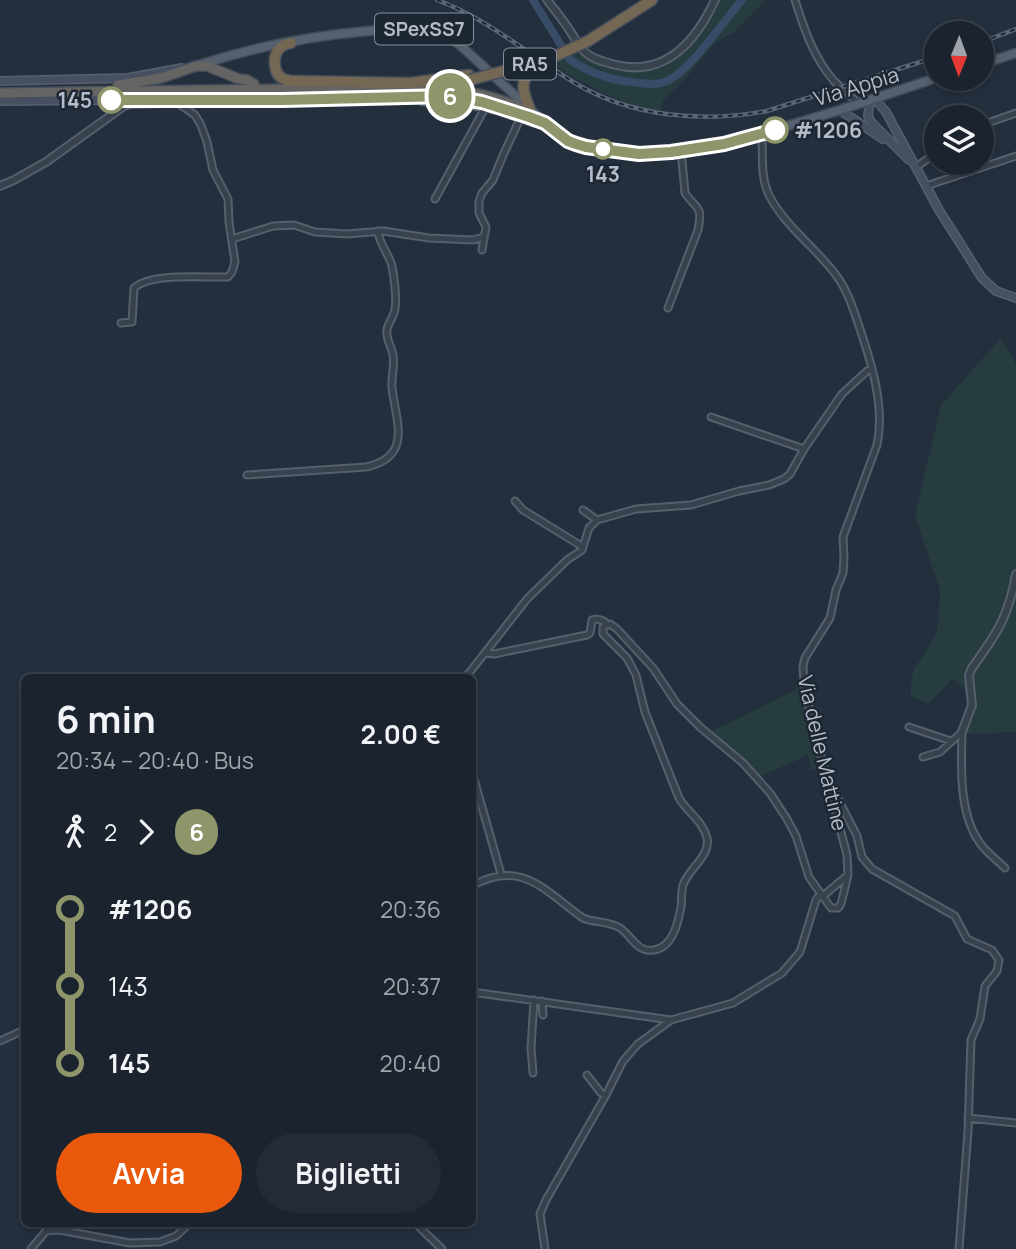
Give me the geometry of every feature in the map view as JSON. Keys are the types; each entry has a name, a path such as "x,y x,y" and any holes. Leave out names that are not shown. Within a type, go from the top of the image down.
{"highway":[{"name":"RA5","path":"470,77 585,39 644,0"},
{"name":"RA5","path":"254,87 377,86 470,77 549,59 652,0"},
{"path":"291,43 279,49 276,56 277,73 284,79 458,90 502,100 537,116"},
{"path":"537,116 525,99 524,80 530,71 549,59"},
{"path":"118,85 161,78 196,66 207,66 247,80 254,87"},
{"path":"0,87 254,87"},
{"path":"0,93 254,87"},
{"path":"230,99 254,87"}],"main road":[{"name":"SPexSS7","path":"0,81 128,78 196,66 223,57 337,34 416,27 429,29 460,44 537,116"},
{"path":"994,60 1016,53"},
{"name":"Via Appia","path":"537,116 568,141 586,147 639,154 681,150 762,134 924,82"},
{"path":"886,112 886,104 896,91"},
{"name":"SPexSS7","path":"0,101 283,100 447,96 537,116"},
{"path":"915,166 869,119 872,99 886,112 939,210 988,285 999,293 1016,298"},
{"path":"840,110 898,149"}],"street":[{"path":"547,0 584,52 597,60 627,67 650,67 671,58 684,47 704,23 715,0"},
{"path":"796,0 820,62 859,104"},
{"path":"0,186 46,162 124,106 161,103 168,99 194,115 207,142 213,170 228,199 235,262 232,272 228,277 152,279 138,284 134,288 132,322 121,323"},
{"path":"424,102 451,102 485,107 533,123 537,116"},
{"path":"435,199 485,107"},
{"path":"994,121 1016,113"},
{"path":"482,250 486,227 479,213 479,201 493,180 520,119"},
{"name":"Via delle Mattine","path":"762,134 763,171 770,197 843,285 872,369 878,402 877,445 844,537 843,573 830,618 805,658 803,666 811,717 847,855 848,875 840,906 831,908 824,897"},
{"path":"668,307 701,217 698,207 685,193 681,150"},
{"path":"926,186 1016,156"},
{"path":"915,166 924,160"},
{"path":"232,239 274,226 294,225 315,232 347,234 390,231 473,240 484,237"},
{"path":"247,475 366,467 380,464 395,449 399,438 392,384 393,357 387,328 392,322 396,307 392,265 378,231"},
{"path":"468,674 527,599 567,560 578,554 589,528 597,520 636,509 691,505 784,479 790,474 842,394 872,369"},
{"path":"711,417 804,449"},
{"path":"515,500 523,510 583,547"},
{"path":"583,510 597,520"},
{"path":"1005,868 979,842 969,824 960,774 962,732 972,705 969,675 1001,625 1012,597 1016,574"},
{"path":"485,653 494,654 587,635 590,633 592,620 595,619 612,625 653,668 677,704 760,780 787,819 796,836 806,871 824,897"},
{"path":"476,884 501,874 525,878 583,918 619,927 644,950 657,950 666,946 672,938 684,883 705,851 707,838 699,821 679,797 645,712 636,675 627,658 603,634 603,627 607,624"},
{"path":"909,727 951,741"},
{"path":"923,757 940,751 962,732"},
{"path":"828,780 856,836 862,857 872,869 955,916 967,939 992,950 999,960 997,971 985,986 980,1019 971,1040 959,1249"},
{"path":"476,786 501,874"},
{"path":"545,1249 540,1214 623,1061 638,1044 671,1020 733,1003 782,972 800,952 818,897 824,897 848,875"},
{"path":"476,993 671,1020"},
{"path":"533,1073 531,1048 534,1000"},
{"path":"542,1002 542,1015"},
{"path":"0,1041 21,1031"},
{"path":"587,1075 601,1093 606,1095"},
{"path":"968,1118 1016,1123"},
{"path":"31,1249 46,1231 59,1230 130,1242 160,1242 176,1236 186,1227"},
{"path":"419,1227 442,1249"}],"green space":[{"path":"721,0 766,0 734,32 715,43 663,101 661,111 617,99 550,63 575,52 594,63 621,69 649,71 665,66 686,52"},
{"path":"1001,338 1016,364 1016,732 967,734 971,715 964,688 952,679 928,704 910,696 913,671 937,633 940,590 915,515 941,405"},
{"path":"800,671 821,769 811,770 808,755 761,776 714,737 712,731 795,690"}],"waterway":[{"path":"533,0 570,60 607,77 652,84 664,82 684,69 742,0"}],"railway":[{"path":"437,0 474,17 575,83 597,94 643,110 668,114 718,116 767,111 924,61"},
{"path":"994,37 1016,29"}],"bus line":[{"name":"6","path":"111,100 447,96 482,102 529,117 545,123 576,144 639,154 724,144 775,130"}],"place":[{"name":"145","path":"111,100"},
{"name":"#1206","path":"775,130"},
{"name":"143","path":"603,149"}]}
